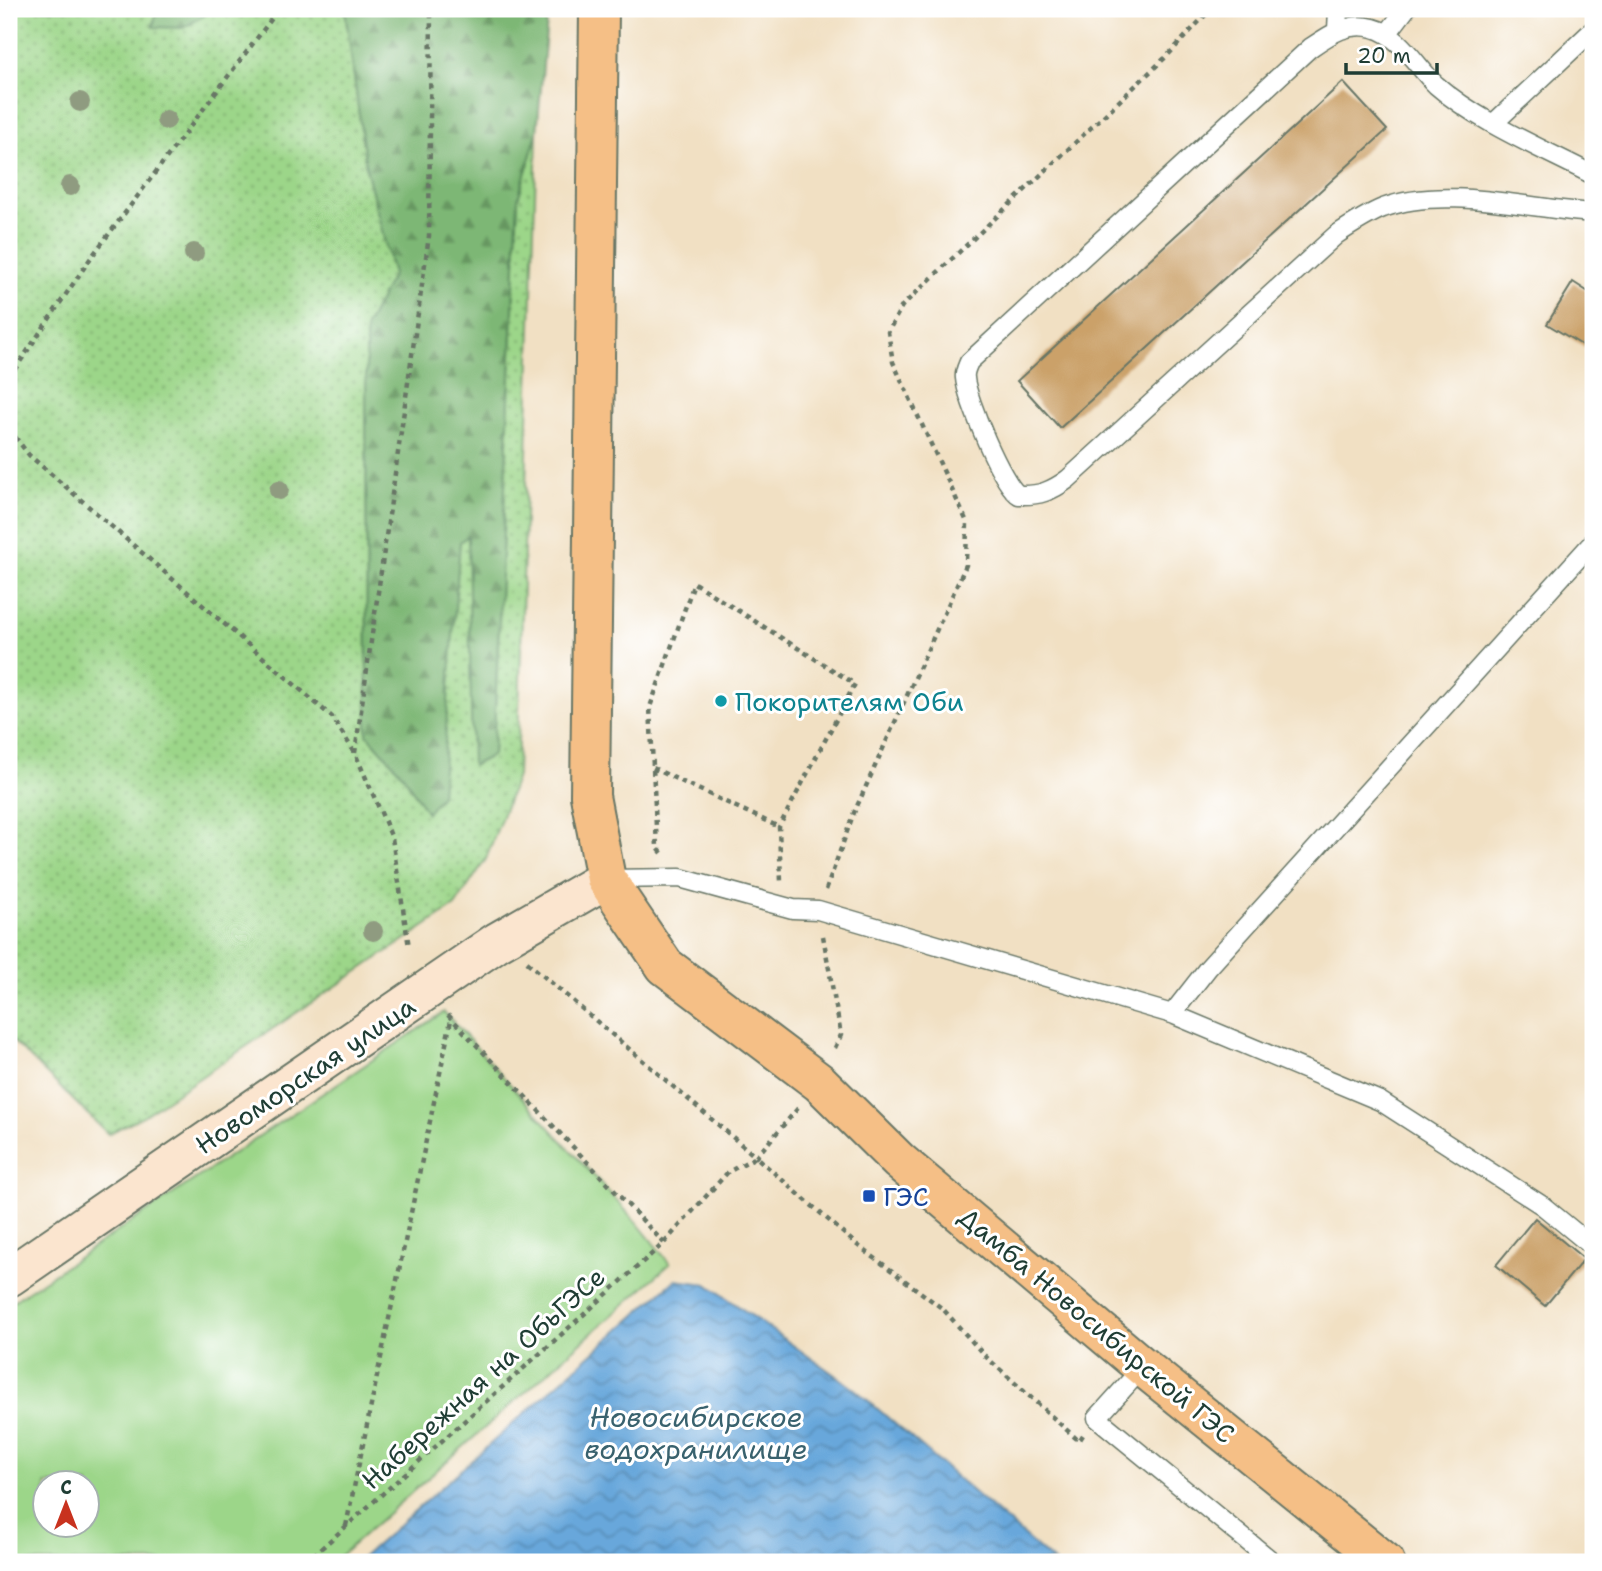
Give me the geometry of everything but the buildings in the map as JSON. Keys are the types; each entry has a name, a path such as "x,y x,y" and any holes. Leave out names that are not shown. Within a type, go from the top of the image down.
{"highway":[{"path":"599,9 590,796 606,879"},
{"name":"Дамба Новосибирской ГЭС","path":"606,879 665,966 820,1083 899,1161 1143,1367 1385,1562"}],"street":[{"name":"Новоморская улица","path":"9,1277 440,1005 497,942 606,879"}],"lane":[{"path":"1337,30 1338,9"},
{"path":"1387,34 1406,9"},
{"path":"1593,176 1469,109 1436,84 1387,34 1364,27 1337,30 1310,48 969,362 964,378 1004,481 1011,491 1019,495 1034,496 1055,489 1068,479 1336,234 1360,219 1385,208 1417,200 1459,199 1593,213"},
{"path":"1495,122 1593,30"},
{"path":"1172,1014 1208,968 1593,542"},
{"path":"606,879 680,878 784,907 818,911 1172,1014 1380,1101 1543,1206 1593,1247"},
{"path":"1143,1367 1097,1418 1273,1562"}],"path":[{"path":"9,377 90,259 279,9"},
{"path":"355,753 429,236 431,9"},
{"path":"818,911 853,815 966,565 967,522 893,362 888,332 902,306 1168,55 1211,9"},
{"path":"9,429 29,455 332,717 355,753 392,838 409,947"},
{"path":"680,878 657,847 650,706 694,583 855,684 779,827 778,858 784,907"},
{"path":"653,768 779,827"},
{"name":"Набережная на ОбьГЭСе","path":"306,1562 664,1243 728,1172 756,1157 820,1083 841,1035 818,911"},
{"path":"522,958 856,1244 943,1309 984,1355 1079,1441 1097,1418"},
{"path":"440,1005 664,1243"},
{"path":"346,1527 440,1005"}],"green space":[{"path":"9,9 157,9 153,26 204,15 205,9 345,9 366,168 393,274 366,327 367,734 404,776 427,812 460,541 469,535 472,766 493,755 518,199 537,133 517,776 486,859 455,906 143,1116 108,1134 9,1037"},
{"path":"157,9 205,9 205,15 183,28 153,27"},
{"path":"345,9 548,9 537,133 518,199 493,755 472,766 468,536 460,542 441,795 427,813 404,776 367,734 366,327 393,274 366,168"},
{"path":"444,1012 638,1224 670,1264 333,1562 9,1562 9,1304"}],"water":[{"name":"Новосибирское водохранилище","path":"675,1280 707,1284 856,1390 1054,1562 357,1562"}],"place":[{"name":"Покорителям Оби","path":"721,701"},
{"name":"ГЭС","path":"869,1196"}]}
